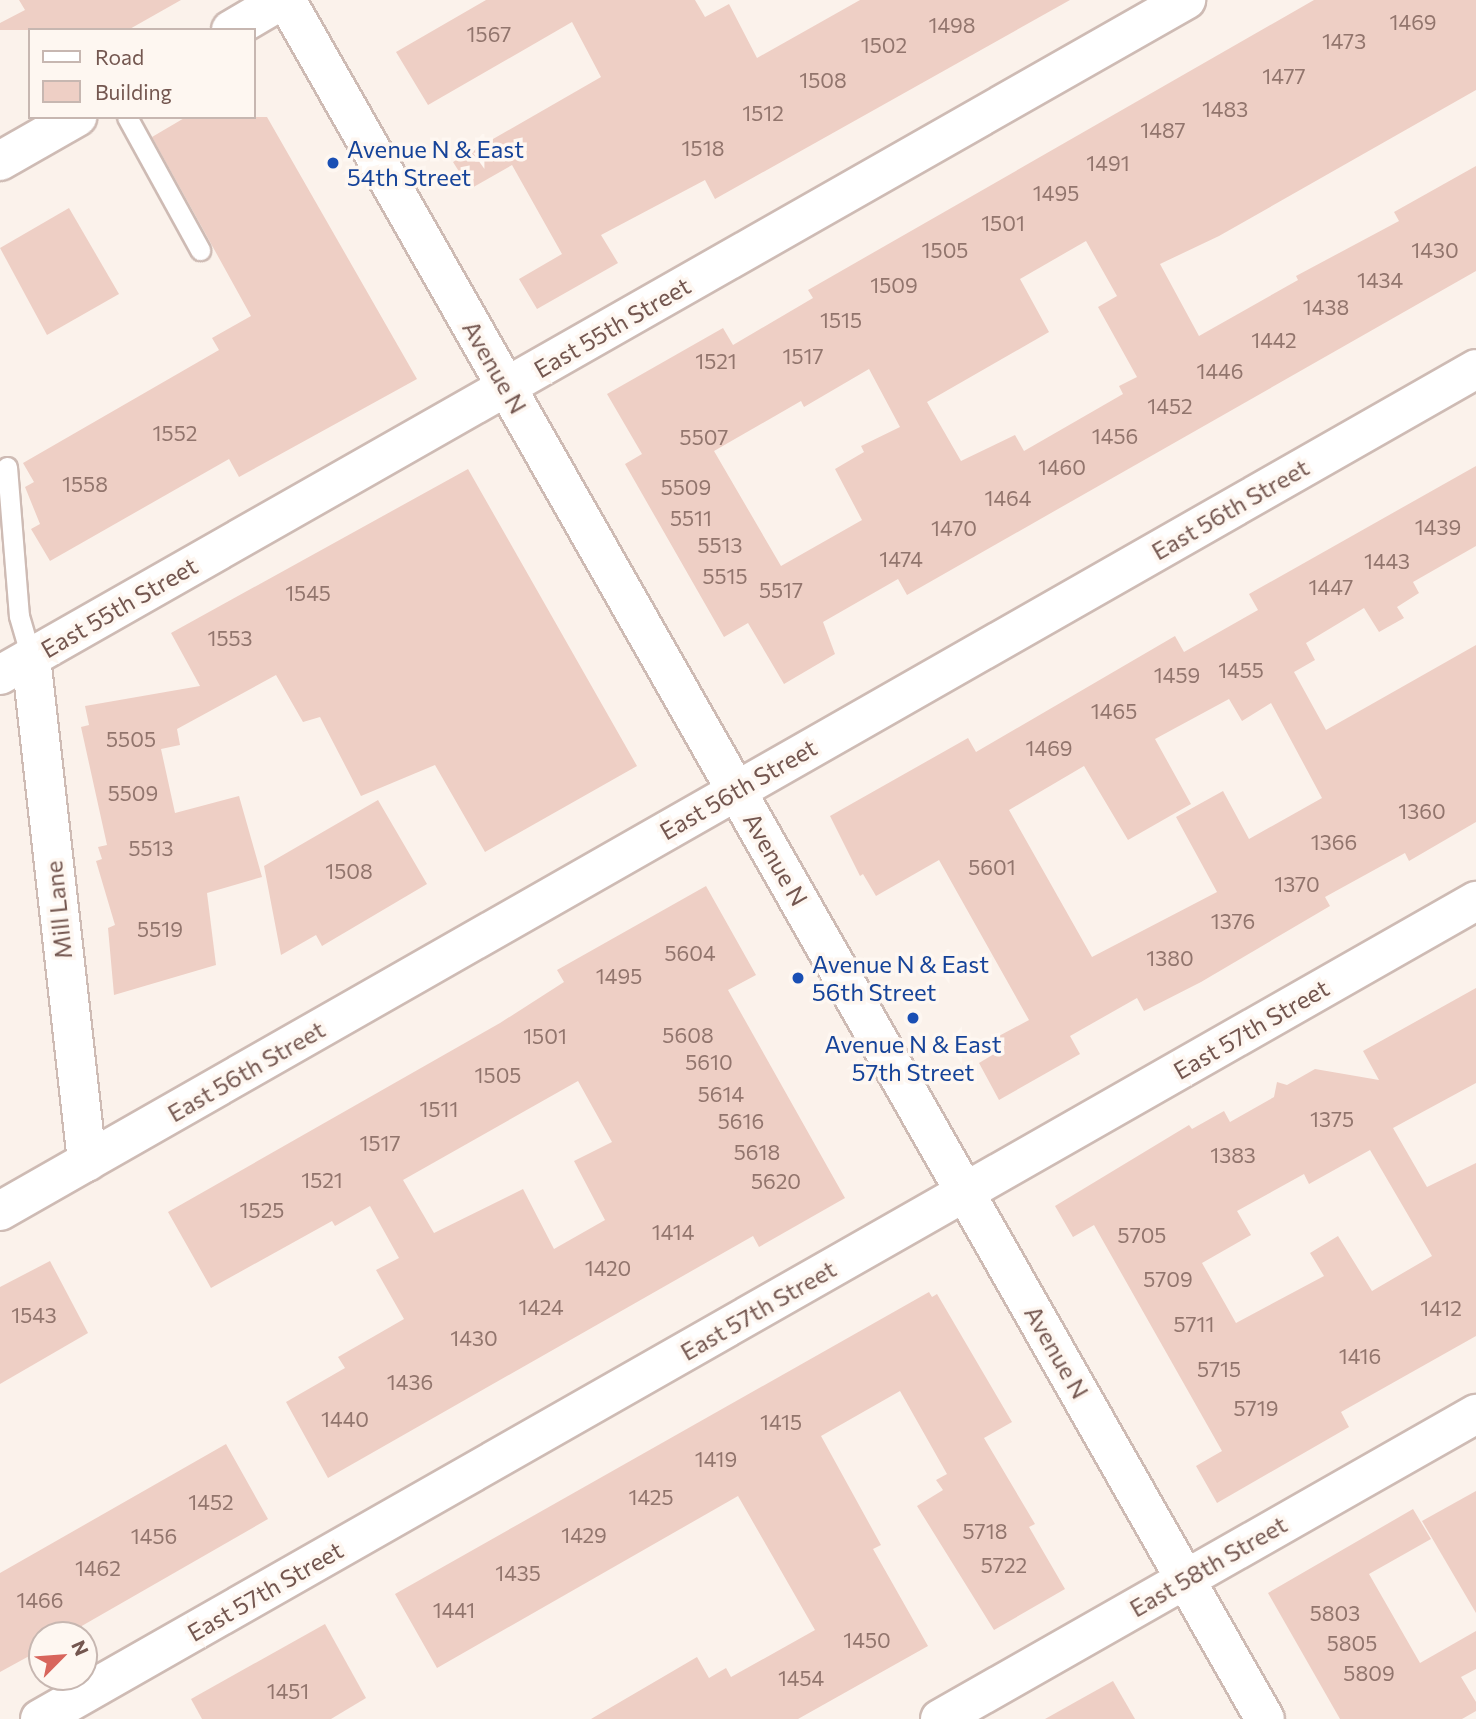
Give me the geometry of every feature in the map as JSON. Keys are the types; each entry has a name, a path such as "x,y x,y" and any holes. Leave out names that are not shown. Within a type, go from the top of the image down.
{"street":[{"path":"235,28 284,0"},
{"name":"Avenue N","path":"284,0 1265,1719"},
{"name":"East 55th Street","path":"15,666 1186,0"},
{"path":"0,161 74,119"},
{"name":"East 56th Street","path":"0,1211 1476,369"},
{"name":"Mill Lane","path":"15,666 87,1162"},
{"name":"East 57th Street","path":"40,1719 1476,901"},
{"name":"East 58th Street","path":"940,1719 1476,1414"}],"lane":[{"path":"128,119 200,250"},
{"path":"6,467 19,616 15,666"}],"building":[{"path":"19,0 181,0 132,28 0,30 0,23 25,10"},
{"path":"486,0 695,0 705,17 729,4 757,58 860,0 1070,0 715,199 705,180 601,235 618,263 537,309 519,279 562,254 512,165 470,189 453,162 601,77 572,22 428,105 396,52"},
{"path":"1314,0 1476,0 1476,90 1219,236 1160,264 1199,336 1298,280 1296,276 1399,221 1394,212 1476,166 1476,271 907,595 898,579 823,622 835,654 784,684 748,623 724,637 625,464 642,454 607,394 723,328 733,345 813,298 808,290","holes":["1086,241 1117,296 1098,307 1137,377 1119,386 1123,394 1024,451 1015,435 961,461 927,402 1049,332 1020,279","869,369 900,427 861,446 864,452 835,469 862,520 781,566 714,451 801,401 804,407"]},
{"path":"267,117 417,379 239,477 229,459 50,561 31,529 40,524 25,487 34,482 23,463 219,350 212,338 251,316 152,137 183,119"},
{"path":"69,208 119,294 47,335 0,248"},
{"path":"1476,466 1476,546 1413,582 1419,593 1397,607 1404,618 1379,632 1364,608 1306,643 1315,660 1294,672 1326,730 1476,645 1476,822 1409,861 1405,853 1325,897 1330,906 1201,982 1144,1011 1137,998 1070,1036 1080,1054 999,1100 979,1063 1004,1048 997,1037 1029,1020 939,860 876,896 863,874 860,876 830,816 968,738 976,752 1175,636 1184,652 1258,610 1249,594","holes":["1229,699 1242,721 1271,703 1322,798 1249,839 1223,791 1176,817 1217,892 1092,957 1009,810 1084,766 1128,840 1191,804 1155,739"]},
{"path":"468,469 637,766 485,852 435,765 361,796 320,717 303,722 276,675 177,729 180,745 161,749 175,813 239,796 262,877 207,893 216,965 114,995 108,928 115,925 96,861 102,859 98,847 107,845 81,727 89,725 85,706 200,686 171,633"},
{"path":"378,800 427,884 322,946 316,935 281,955 264,866"},
{"path":"706,886 756,975 728,990 845,1198 759,1247 753,1236 328,1478 286,1402 345,1368 338,1357 404,1319 376,1270 399,1258 370,1206 335,1226 332,1221 211,1288 168,1212 500,1023 564,982 557,970","holes":["578,1081 612,1142 574,1161 605,1220 554,1249 523,1189 434,1233 403,1180"]},
{"path":"1476,988 1476,1083 1393,1128 1427,1187 1476,1163 1476,1336 1341,1412 1349,1427 1217,1503 1196,1466 1222,1451 1094,1225 1073,1237 1055,1206 1189,1125 1192,1129 1224,1111 1230,1122 1274,1097 1277,1082 1287,1085 1315,1069 1379,1080 1363,1051","holes":["1370,1150 1432,1256 1372,1291 1338,1236 1310,1253 1324,1276 1236,1323 1202,1263 1251,1235 1237,1211 1304,1174 1309,1184"]},
{"path":"50,1261 88,1333 0,1384 0,1287"},
{"path":"929,1292 932,1297 937,1294 1012,1422 984,1438 1035,1524 1029,1527 1065,1589 994,1630 917,1506 943,1490 936,1480 947,1474 900,1391 821,1436 881,1545 873,1549 928,1646 798,1719 591,1719 697,1657 709,1678 726,1668 731,1677 815,1630 738,1496 437,1668 395,1594"},
{"path":"226,1444 268,1519 90,1621 28,1621 28,1657 0,1672 0,1573"},
{"path":"1476,1491 1476,1613 1422,1521"},
{"path":"1413,1509 1431,1539 1369,1574 1420,1663 1476,1631 1476,1669 1461,1677 1476,1702 1476,1711 1462,1719 1340,1719 1268,1593"},
{"path":"325,1624 366,1698 331,1719 202,1719 191,1699"},
{"path":"1113,1681 1135,1719 1045,1719"}],"place":[{"name":"Avenue N & East 54th Street","path":"333,163"},
{"name":"Avenue N & East 56th Street","path":"798,978"},
{"name":"Avenue N & East 57th Street","path":"913,1018"}]}
